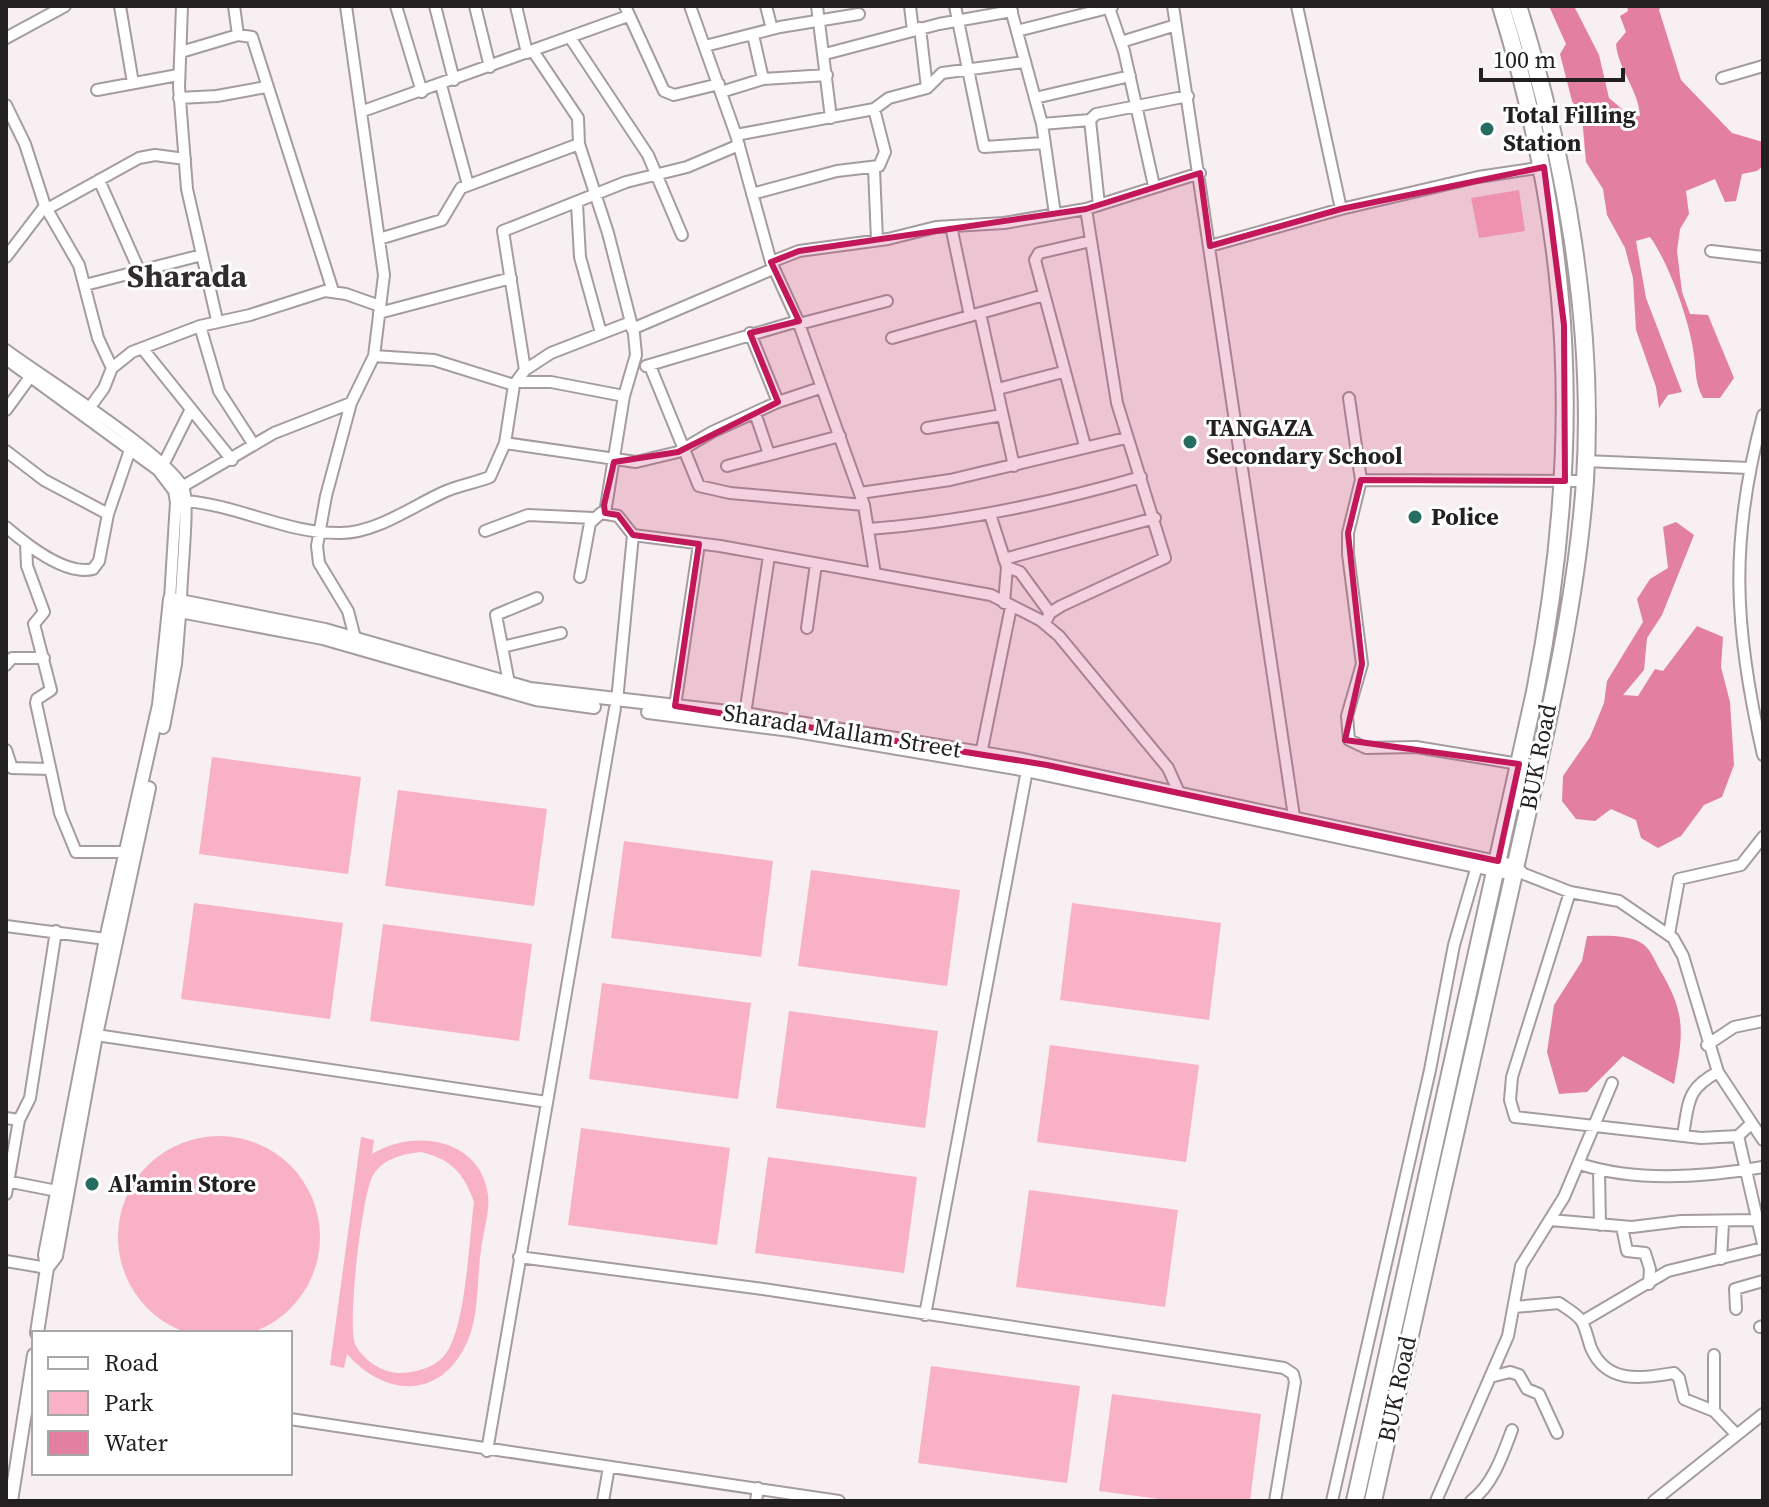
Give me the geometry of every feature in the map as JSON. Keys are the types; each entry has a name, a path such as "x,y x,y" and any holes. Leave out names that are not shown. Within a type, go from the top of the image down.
{"main road":[{"name":"BUK Road","path":"1355,1501 1397,1302 1471,987 1509,869 1519,764 1554,591 1565,481 1564,325 1556,243 1544,167 1501,6"},
{"name":"BUK Road","path":"1373,1501 1488,992 1509,869 1573,577 1585,481 1586,408 1566,191 1546,99 1518,6"},
{"path":"1471,987 1488,992"}],"street":[{"path":"6,38 65,6"},
{"path":"120,6 133,83"},
{"path":"182,6 178,75 187,189 217,320"},
{"path":"234,6 238,35"},
{"path":"346,6 384,275 374,356 351,403 318,532 319,563 348,611 355,638"},
{"path":"396,6 422,92"},
{"path":"435,6 454,80"},
{"path":"475,6 490,67"},
{"path":"516,6 530,52 575,110 580,126 579,144 632,325 634,367 624,396 605,513"},
{"path":"690,6 737,140 772,266 798,323 864,505 875,574"},
{"path":"766,6 772,29"},
{"path":"817,6 831,118"},
{"path":"910,6 927,88"},
{"path":"955,6 984,147 1044,143"},
{"path":"1173,6 1200,173 1223,361 1294,824"},
{"path":"1297,6 1341,209"},
{"path":"1017,31 1111,7 1154,186"},
{"path":"825,54 1011,9 1042,124 1055,214"},
{"path":"363,111 571,39 626,11 664,91 674,95 763,79 827,75"},
{"path":"705,46 772,29 859,14"},
{"path":"1121,42 1176,25"},
{"path":"181,52 238,35 249,35 254,40 266,87 333,291"},
{"path":"753,35 763,79"},
{"path":"571,39 633,129 657,172 682,235"},
{"path":"525,370 503,231 657,172 687,167 737,140 874,109 889,98 927,88 942,73 1024,62"},
{"path":"1722,78 1763,66"},
{"path":"97,90 178,75"},
{"path":"1035,98 1130,76"},
{"path":"441,85 468,185"},
{"path":"179,98 217,96 266,87"},
{"path":"1042,124 1090,120 1096,114 1188,96"},
{"path":"6,105 25,144 46,208 71,246 85,285 98,338 112,368"},
{"path":"752,194 837,171 874,169 883,163 885,152 874,109"},
{"path":"1090,120 1099,205"},
{"path":"379,239 442,220 456,194 468,185 579,144"},
{"path":"6,257 46,208 147,156 185,159"},
{"path":"1210,246 1341,209 1478,177 1544,167"},
{"path":"874,169 877,240"},
{"path":"185,501 235,509 318,532 360,530 445,492 488,479 496,470 505,443 517,383 525,370 551,353 601,333 632,325 772,266 799,251 951,226 1004,223 1086,209 1200,173"},
{"path":"99,180 139,270"},
{"path":"577,204 580,257 601,333"},
{"path":"485,531 528,515 593,518 605,513 618,516 633,535 968,590 1048,618 1163,561 1165,551 1126,438 1086,209"},
{"path":"951,226 998,389 1014,466"},
{"path":"1085,446 1063,372 1036,255 1091,241"},
{"path":"1711,251 1763,257"},
{"path":"85,285 202,255"},
{"path":"88,410 104,388 112,368 142,348 217,320 333,291 379,310 511,278"},
{"path":"892,338 1044,295"},
{"path":"634,367 650,366 750,333 887,301"},
{"path":"200,326 219,391 254,445"},
{"path":"750,333 778,402"},
{"path":"142,348 232,460"},
{"path":"6,350 32,375 158,470 178,489 175,605 159,705 106,939 57,1191 45,1255 47,1268 37,1331"},
{"path":"374,356 434,360 517,383 551,382 624,396"},
{"path":"6,359 88,410 163,465 185,501 168,705 96,1035 56,1256 47,1268"},
{"path":"650,366 681,449 696,482 703,488 864,505"},
{"path":"998,389 1063,372"},
{"path":"6,410 32,375"},
{"path":"505,443 614,462 649,460 681,449 778,402 820,388"},
{"path":"1349,398 1361,480 1348,533 1362,664 1347,716 1349,740 1366,748 1416,747 1519,764"},
{"path":"178,489 299,421 351,403"},
{"path":"163,465 190,411"},
{"path":"755,413 769,454"},
{"path":"927,428 1002,415"},
{"path":"1763,415 1749,468 1737,554 1744,662 1763,755"},
{"path":"727,466 840,436"},
{"path":"860,493 950,480 1126,438"},
{"path":"6,527 26,544 69,565 90,570 99,561 108,514 130,450"},
{"path":"6,451 44,480 108,514"},
{"path":"1585,461 1749,468"},
{"path":"869,529 990,514 1054,502 1141,477"},
{"path":"1361,480 1585,481"},
{"path":"981,754 1007,605 1006,563 990,514"},
{"path":"580,577 593,518"},
{"path":"1006,563 1155,518"},
{"path":"487,1451 616,705 633,535"},
{"path":"26,544 27,566 44,612 34,624 51,690 36,703 60,813 74,851 127,852"},
{"path":"675,706 699,544"},
{"path":"745,714 769,556"},
{"path":"1006,563 1020,572 1048,618 1168,768 1180,799"},
{"path":"807,628 816,564"},
{"path":"509,683 496,619 499,612 537,598"},
{"name":"Sharada Mallam Street","path":"175,605 355,638 509,683 616,705 1027,770 1180,799"},
{"name":"Sharada Mallam Street","path":"175,605 323,638 536,699 675,706 745,714 981,754 1509,869"},
{"path":"502,647 561,633"},
{"path":"6,665 12,658 44,658"},
{"path":"6,750 9,772 50,769"},
{"path":"925,1315 1027,770"},
{"name":"Sharada Mallam Street","path":"1294,824 1477,866 1509,869"},
{"path":"1669,934 1679,879 1741,865 1763,837"},
{"path":"1332,1501 1426,1085 1454,945 1477,866"},
{"path":"1509,869 1570,892 1619,901 1669,934 1683,956 1707,1045 1718,1072 1763,1140"},
{"path":"1570,892 1512,1077 1511,1105 1517,1119 1683,1135 1738,1136 1751,1124"},
{"path":"6,926 106,939"},
{"path":"6,1194 19,1120 30,1098 56,931"},
{"path":"1707,1045 1734,1027 1763,1021"},
{"path":"96,1035 547,1102"},
{"path":"1683,1135 1690,1094 1696,1085 1718,1072"},
{"path":"1436,1501 1508,1336 1521,1266 1580,1164 1612,1083"},
{"path":"6,1118 19,1120"},
{"path":"1583,1321 1681,1267 1763,1246 1738,1136"},
{"path":"1580,1164 1599,1170 1684,1174 1763,1167"},
{"path":"1599,1170 1600,1225"},
{"path":"7,1182 57,1191"},
{"path":"1550,1220 1622,1227 1681,1221 1723,1223 1757,1220"},
{"path":"1721,1259 1723,1223"},
{"path":"1622,1227 1627,1251 1645,1253 1648,1257 1649,1284"},
{"path":"519,1257 1290,1371 1295,1382 1275,1501"},
{"path":"6,1261 47,1268"},
{"path":"1736,1309 1735,1289 1740,1285 1763,1281"},
{"path":"1514,1307 1559,1303 1583,1321 1596,1359 1603,1365 1623,1378 1654,1378 1674,1373 1688,1404 1714,1411 1735,1433"},
{"path":"1714,1355 1714,1411"},
{"path":"11,1501 32,1368"},
{"path":"1490,1377 1510,1372 1519,1375 1527,1389 1539,1394 1557,1433"},
{"path":"1654,1501 1735,1433 1763,1414"},
{"path":"292,1419 487,1451 839,1501"},
{"path":"1471,1501 1480,1494 1498,1465 1512,1430"},
{"path":"603,1501 609,1467"},
{"path":"756,1501 758,1488"}],"highlighted area":[{"path":"1544,167 1564,325 1565,481 1361,480 1348,533 1362,664 1345,740 1519,764 1498,861 1047,765 675,706 699,544 633,535 618,515 605,513 604,505 614,462 678,452 778,402 750,333 799,321 771,262 799,251 1086,209 1200,173 1210,246 1341,209"}],"green space":[{"path":"1519,190 1525,231 1479,238 1471,198"},
{"path":"212,757 361,777 348,874 199,854"},
{"path":"398,790 547,809 534,906 385,886"},
{"path":"624,841 773,861 761,957 611,938"},
{"path":"811,870 960,890 947,986 798,966"},
{"path":"194,903 343,923 330,1019 181,999"},
{"path":"1072,903 1221,923 1209,1020 1060,1000"},
{"path":"383,924 532,944 519,1041 370,1021"},
{"path":"602,983 751,1003 738,1099 589,1079"},
{"path":"789,1011 938,1031 925,1128 776,1108"},
{"path":"1050,1045 1199,1065 1186,1162 1037,1142"},
{"path":"581,1128 730,1148 717,1245 568,1225"},
{"path":"361,1137 374,1140 372,1154 406,1141 443,1143 459,1150 473,1161 483,1176 488,1202 472,1330 457,1359 444,1373 429,1382 413,1386 396,1385 379,1379 347,1354 344,1368 330,1365","holes":["421,1152 441,1159 455,1169 466,1183 474,1202 462,1306 451,1344 440,1360 417,1371 386,1371 362,1355 355,1344 354,1287 360,1232 369,1187 377,1169 394,1158"]},
{"path":"199,1138 239,1138 258,1143 275,1153 291,1165 303,1181 313,1198 320,1237 313,1276 291,1309 258,1331 180,1331 147,1309 125,1276 120,1257 120,1217 125,1198 135,1181 147,1165 163,1153 180,1143"},
{"path":"768,1157 917,1177 904,1273 755,1253"},
{"path":"1029,1190 1178,1210 1165,1307 1016,1287"},
{"path":"931,1366 1080,1386 1067,1483 918,1463"},
{"path":"1112,1394 1261,1414 1250,1501 1174,1501 1099,1491"}],"water":[{"path":"1549,6 1574,6 1599,55 1609,98 1628,114 1640,116 1616,44 1626,32 1620,16 1628,11 1627,6 1661,6 1659,10 1681,80 1732,133 1763,142 1763,166 1757,171 1742,174 1736,201 1725,202 1715,179 1686,191 1689,214 1680,229 1677,251 1682,292 1690,314 1708,315 1734,378 1720,398 1703,398 1700,393 1683,310 1671,277 1650,237 1636,241 1646,298 1682,392 1668,395 1659,408 1656,387 1636,330 1633,278 1625,248 1607,215 1603,189 1586,162 1582,117 1572,101 1560,54 1566,44"},
{"path":"1676,522 1694,535 1662,615 1647,638 1644,670 1623,695 1638,696 1655,669 1663,671 1697,626 1723,637 1721,667 1730,702 1734,765 1722,797 1704,805 1681,836 1658,848 1641,838 1636,820 1611,809 1595,821 1576,819 1562,801 1563,776 1590,737 1604,703 1607,681 1643,622 1637,599 1650,579 1668,568 1663,527"},
{"path":"1587,936 1630,939 1643,944 1653,956 1679,1013 1681,1038 1674,1084 1623,1056 1587,1092 1559,1094 1547,1052 1554,1005 1582,961"}],"place":[{"name":"Total Filling Station","path":"1487,129"},
{"name":"TANGAZA Secondary School","path":"1190,442"},
{"name":"Police","path":"1415,517"},
{"name":"Al'amin Store","path":"92,1184"}],"district":[{"name":"Sharada","path":"187,276"}]}
